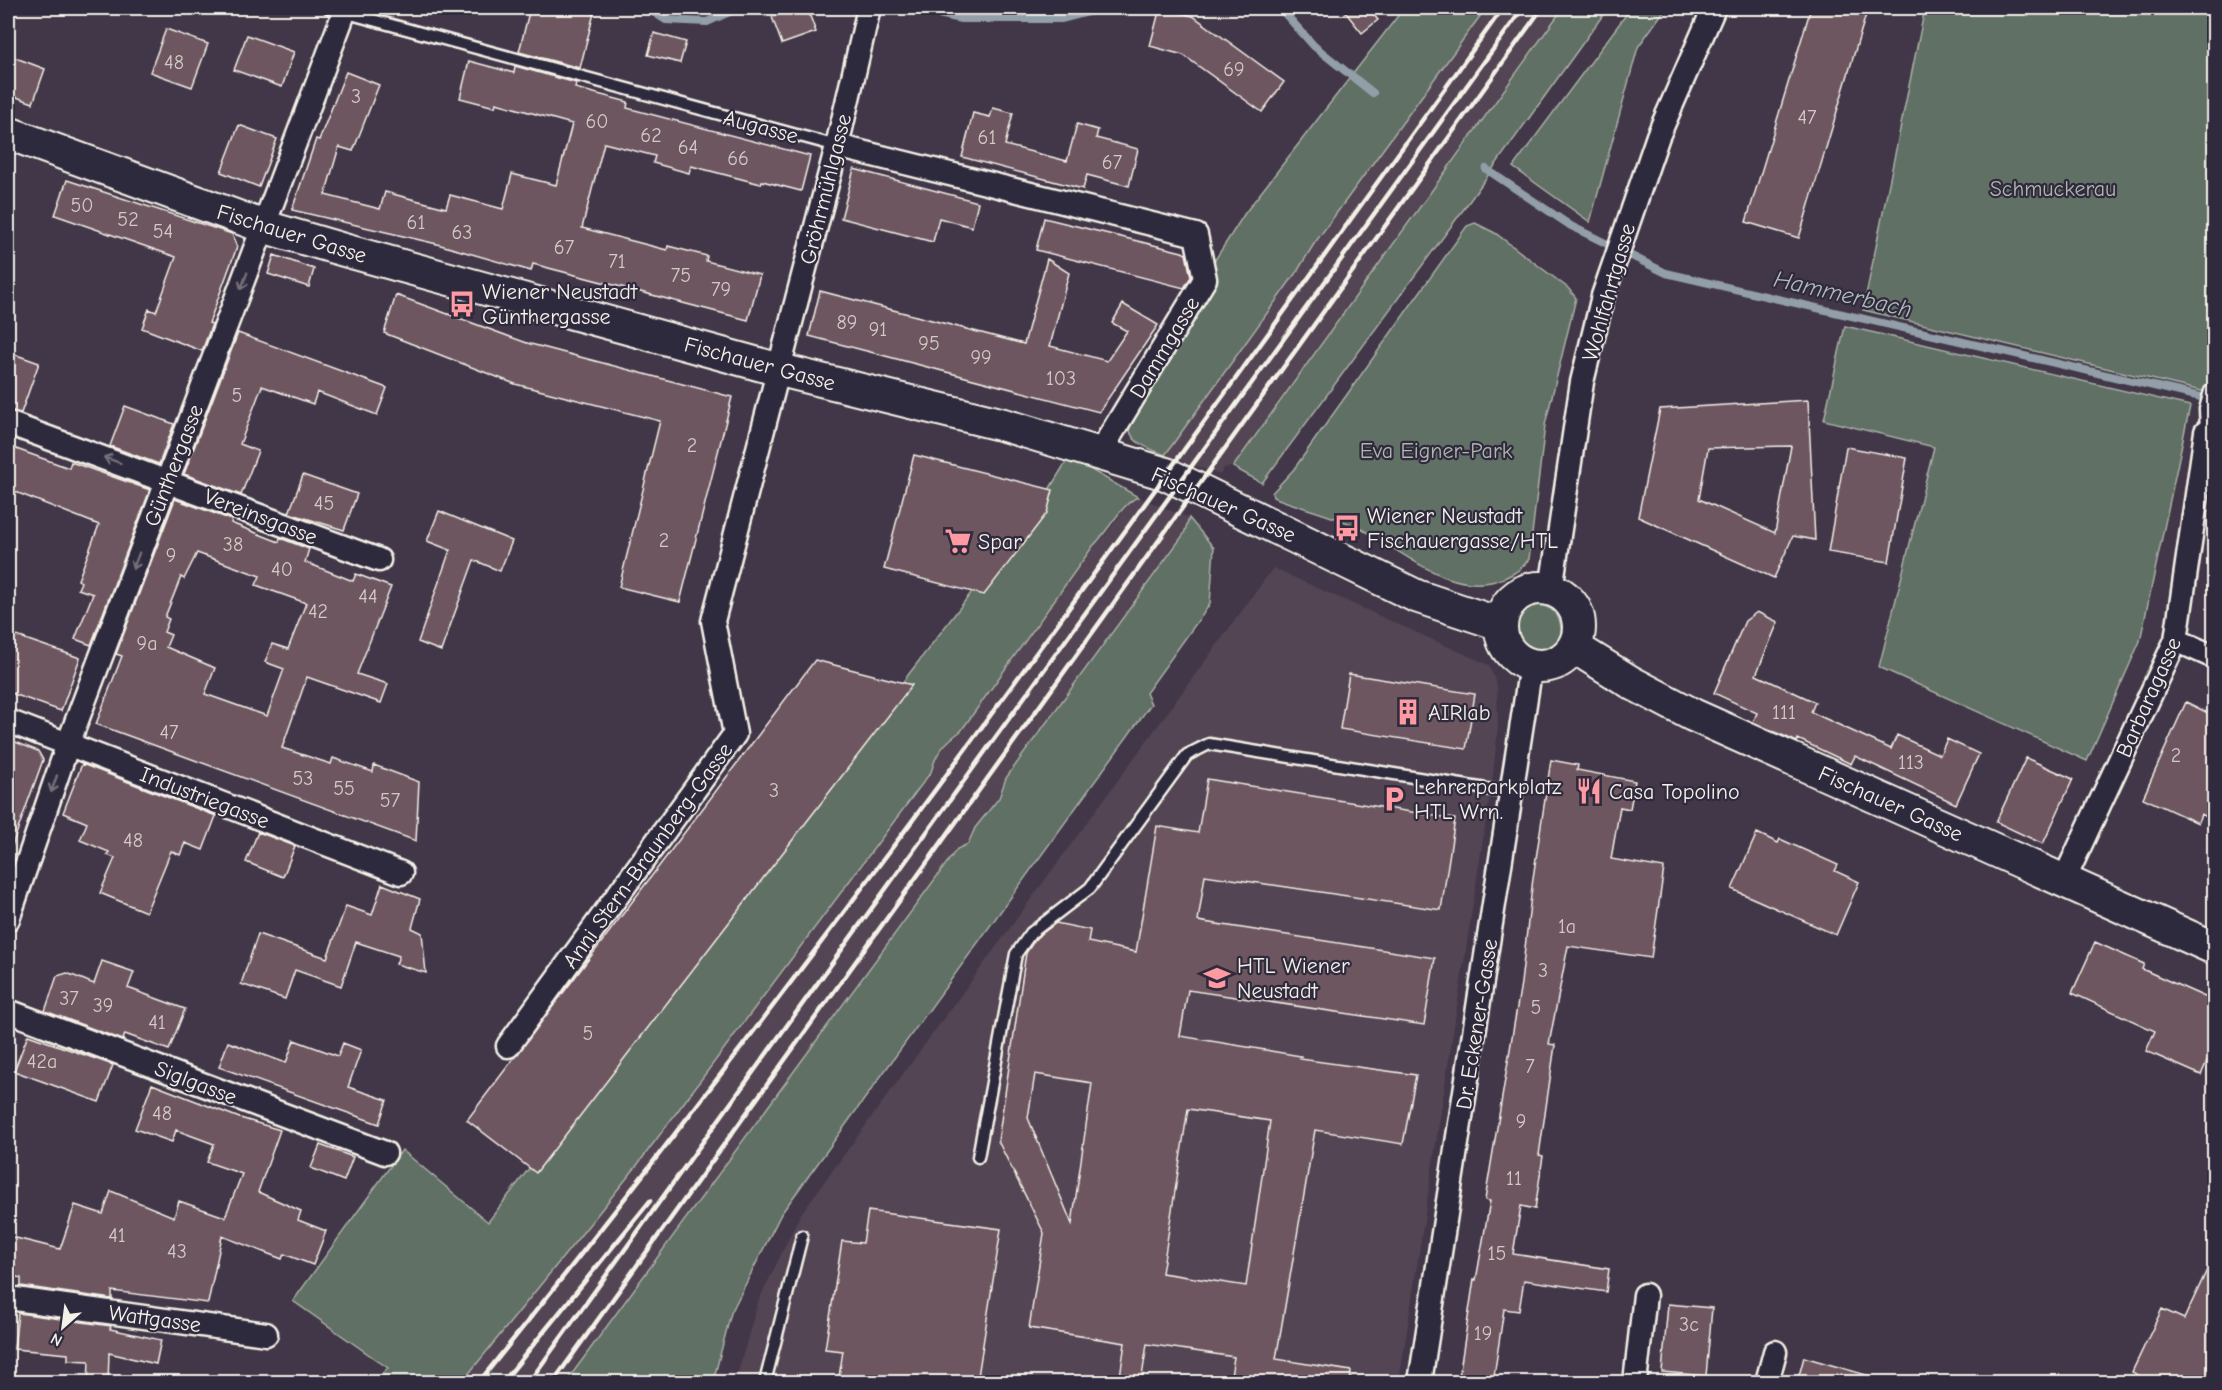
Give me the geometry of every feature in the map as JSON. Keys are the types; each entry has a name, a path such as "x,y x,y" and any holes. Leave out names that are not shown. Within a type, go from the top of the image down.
{"main road":[{"name":"Fischauer Gasse","path":"8,133 265,227 780,370 1004,425 1166,474 1416,596 1500,624"},
{"path":"1538,588 1551,589 1563,595 1577,614 1580,625 1574,647 1557,663 1545,666 1531,665 1510,652 1503,641 1500,624 1506,607 1518,595 1538,588"},
{"name":"Fischauer Gasse","path":"1574,647 1632,683 1693,715 2214,948"}],"street":[{"name":"Wohlfahrtgasse","path":"1551,589 1582,382 1611,270 1658,136 1714,8"},
{"name":"Günthergasse","path":"8,919 68,744 265,227 337,10"},
{"name":"Gröhrmühlgasse","path":"780,370 837,146 866,18"},
{"name":"Augasse","path":"837,146 1196,235"},
{"name":"Dammgasse","path":"1099,454 1205,279 1196,235"},
{"name":"Anni Stern-Braunberg-Gasse","path":"508,1046 735,734 713,621 780,370"},
{"name":"Vereinsgasse","path":"8,423 379,560"},
{"name":"Barbaragasse","path":"2064,880 2176,640 2206,432"},
{"path":"2176,640 2214,657"},
{"name":"Dr. Eckener-Gasse","path":"1420,1383 1531,665"},
{"name":"Industriegasse","path":"8,721 401,873"},
{"name":"Siglgasse","path":"8,1011 386,1153"},
{"path":"1635,1383 1645,1295"},
{"name":"Wattgasse","path":"8,1298 267,1334"},
{"path":"1767,1383 1775,1352"}],"lane":[{"name":"Augasse","path":"337,10 837,146"},
{"path":"2206,432 2205,409 2210,391"},
{"path":"978,1157 1016,954 1031,933 1090,888 1187,754 1209,744 1511,793"},
{"path":"765,1383 802,1236"}],"shaded area":[{"path":"1486,8 1563,8 1233,467 1224,468 1220,475 1165,455 1298,270 1314,244"},
{"path":"1138,497 1189,518 1184,534 1006,778 999,798 975,828 967,844 957,849 566,1382 462,1382 635,1168 931,772 935,757 947,741 961,731 1093,546 1106,534 1131,500"},
{"name":"HTL Wiener Neustadt","path":"1273,568 1489,665 1497,686 1498,728 1493,775 1399,1382 735,1382 758,1302 800,1215"}],"green space":[{"path":"1404,8 1486,8 1314,244 1298,270 1165,455 1143,445 1132,436 1130,431 1126,399 1245,213"},
{"path":"1563,8 1608,8 1466,206 1262,483 1233,467"},
{"path":"1631,8 1666,8 1638,47 1590,222 1513,167"},
{"name":"Schmuckerau","path":"1925,8 2214,8 2214,394 1863,310"},
{"name":"Eva Eigner-Park","path":"1475,223 1495,233 1568,288 1576,298 1545,425 1529,559 1512,574 1484,583 1465,582 1446,577 1408,558 1355,526 1273,497 1272,493 1294,469 1467,226"},
{"path":"1845,326 2190,406 2140,641 2087,761 1879,667 1934,447 1824,420"},
{"path":"1069,457 1138,497 1126,505 1093,546 961,731 942,749 935,759 931,772 635,1168 462,1382 373,1382 388,1368 293,1301 402,1150 488,1222 1044,498"},
{"path":"1189,518 1214,548 1210,604 1146,693 1151,704 781,1214 731,1313 713,1382 566,1382 957,849 968,844 975,828 999,798 1006,778 1184,534"},
{"path":"1532,605 1542,605 1557,615 1561,629 1560,638 1551,649 1542,653 1532,653 1517,643 1513,634 1513,624 1523,609"}],"building":[{"path":"530,8 570,8 594,13 580,68 519,52"},
{"path":"807,8 816,32 782,44 772,17"},
{"path":"1160,8 1193,16 1284,82 1262,112 1183,55 1150,46"},
{"path":"1342,8 1368,8 1378,20 1362,33"},
{"path":"1811,8 1855,8 1867,11 1799,238 1746,222"},
{"path":"166,29 208,44 192,87 150,72"},
{"path":"654,33 686,42 680,63 648,55"},
{"path":"247,35 294,52 282,87 234,70"},
{"path":"8,55 45,69 33,103 8,94"},
{"path":"469,61 514,73 515,66 576,83 575,88 628,102 627,108 810,156 801,191 762,181 761,184 691,166 689,173 653,163 655,156 604,143 582,228 667,250 668,246 707,256 706,261 760,275 748,320 533,264 531,271 437,244 292,210 316,139 319,140 346,72 379,85 353,151 339,147 325,195 380,209 385,192 446,208 450,195 503,209 512,174 556,185 572,124 496,103 495,107 460,98"},
{"path":"993,108 1013,113 1005,145 1067,161 1077,124 1098,130 1096,138 1138,149 1129,186 1087,175 1083,189 962,157 973,113 990,117"},
{"path":"239,125 277,139 259,187 221,172"},
{"path":"854,169 978,202 972,227 939,218 933,242 841,218"},
{"path":"67,180 232,234 237,247 209,323 212,324 202,351 142,328 149,309 156,312 176,257 55,215"},
{"path":"1044,218 1182,252 1186,254 1191,277 1184,288 1036,250"},
{"path":"274,255 314,269 309,287 268,274"},
{"path":"1047,259 1069,273 1050,346 1107,361 1127,331 1112,323 1123,304 1158,325 1099,412 809,336 820,291 1024,344"},
{"path":"396,295 527,343 732,397 680,602 619,587 660,421 515,384 384,333"},
{"path":"238,333 387,388 377,415 317,392 313,404 262,386 240,444 258,451 241,495 184,474"},
{"path":"8,352 39,363 21,413 8,410"},
{"path":"1808,400 1815,540 1793,536 1774,578 1638,517 1660,409","holes":["1791,446 1775,533 1699,499 1708,448"]},
{"path":"125,406 174,424 159,464 110,446"},
{"path":"8,446 69,468 71,462 150,490 91,645 75,639 93,594 78,589 81,582 78,580 99,525 8,489"},
{"path":"1846,447 1907,458 1889,562 1828,552"},
{"name":"Spar","path":"914,455 1053,490 1047,513 984,595 884,569"},
{"path":"303,475 357,494 344,530 289,513"},
{"path":"175,499 232,520 231,523 279,542 280,538 309,549 305,562 353,581 356,574 391,587 357,674 388,684 381,703 307,677 282,748 331,764 333,758 373,772 374,765 419,782 416,841 96,724 122,656 116,654","holes":["197,553 260,576 256,585 306,603 288,649 272,644 265,662 284,669 267,716 205,694 215,668 166,647 171,635 164,632 169,619 165,617 181,577 184,579"]},
{"path":"439,511 512,541 500,571 474,560 441,651 418,642 450,550 427,541"},
{"path":"1757,612 1778,622 1756,675 1815,702 1811,712 1891,749 1897,735 1940,755 1947,739 1979,754 1956,804 1855,756 1851,764 1798,739 1797,742 1753,722 1757,713 1714,693 1745,621"},
{"path":"8,633 80,658 61,711 8,692"},
{"path":"815,660 912,685 536,1173 467,1120"},
{"name":"AIRlab","path":"1349,674 1475,694 1466,749 1340,729"},
{"path":"2186,702 2214,716 2214,820 2201,814 2198,823 2143,798"},
{"path":"8,739 38,751 43,760 9,854"},
{"path":"2026,758 2073,779 2043,844 1996,822"},
{"path":"1551,760 1578,765 1577,770 1635,781 1630,809 1620,807 1611,859 1664,868 1651,958 1568,946 1549,1044 1555,1045 1539,1155 1543,1156 1535,1209 1521,1206 1513,1254 1609,1269 1606,1292 1524,1280 1519,1311 1504,1309 1493,1383 1458,1383 1474,1279 1476,1280 1490,1201 1485,1200 1521,983 1533,878"},
{"path":"82,764 216,816 203,850 185,843 180,855 171,851 146,912 100,893 115,858 107,855 109,852 80,840 87,823 63,813"},
{"path":"1207,779 1455,819 1441,910 1205,875 1198,921 1435,958 1424,1025 1188,990 1180,1036 1301,1056 1300,1059 1416,1075 1403,1144 1315,1130 1276,1359 1351,1371 1350,1383 1230,1383 1234,1357 1147,1344 1141,1383 1119,1383 1125,1343 1029,1328 1044,1233 998,1141 1026,953 1036,938 1056,923 1090,930 1088,942 1136,952 1157,826 1198,833","holes":["1035,1074 1092,1083 1072,1224 1028,1118","1188,1109 1270,1121 1246,1286 1162,1273"]},
{"path":"258,832 295,846 283,877 246,862"},
{"path":"1757,833 1778,843 1780,839 1838,865 1835,871 1859,882 1836,935 1732,889"},
{"path":"382,884 420,899 412,928 422,933 426,973 396,964 399,956 356,942 341,986 295,970 285,999 241,984 258,934 327,958 346,906 372,915"},
{"path":"2095,942 2144,964 2142,969 2214,1001 2214,1045 2201,1075 2146,1051 2155,1031 2072,993"},
{"path":"102,961 134,972 128,988 185,1009 169,1050 125,1034 123,1040 45,1011 57,976 67,973 94,984"},
{"path":"28,1035 113,1065 99,1102 14,1071"},
{"path":"294,1040 338,1056 343,1043 361,1050 348,1087 387,1100 379,1124 219,1067 228,1042 286,1063"},
{"path":"152,1084 237,1117 280,1130 258,1192 301,1211 298,1220 326,1231 313,1265 284,1254 282,1259 222,1236 208,1303 112,1291 112,1299 21,1286 21,1278 8,1275 8,1236 60,1249 75,1205 103,1214 111,1191 174,1217 179,1201 225,1217 242,1174 207,1162 214,1144 176,1130 172,1142 135,1129"},
{"path":"320,1145 353,1157 344,1181 311,1168"},
{"path":"868,1211 1001,1229 977,1383 838,1383 843,1351 825,1349 842,1241 863,1243"},
{"path":"2214,1255 2214,1383 2154,1383 2132,1372 2162,1309 2184,1319"},
{"path":"1668,1304 1712,1308 1706,1376 1662,1372"},
{"path":"18,1313 111,1326 110,1329 161,1340 156,1364 109,1353 108,1383 88,1383 89,1361 68,1360 68,1354 14,1349"},
{"path":"1804,1357 1873,1377 1872,1383 1797,1383"}],"waterway":[{"name":"Hammerbach","path":"647,8 666,20 707,22 738,8"},
{"name":"Hammerbach","path":"912,8 961,19 1062,19 1104,8"},
{"name":"Hammerbach","path":"1280,8 1314,46 1373,93"},
{"name":"Hammerbach","path":"1486,169 1571,226 1666,273 2214,400"}],"railway":[{"path":"479,1382 612,1214 873,874 1127,529 1503,8"},
{"path":"529,1382 1523,8"},
{"path":"553,1382 1542,8"},
{"path":"503,1382 650,1201"}],"place":[{"name":"Wiener Neustadt Günthergasse","path":"462,304"},
{"name":"Wiener Neustadt Fischauergasse/HTL","path":"1347,528"},
{"name":"Spar","path":"958,541"},
{"name":"AIRlab","path":"1408,712"},
{"name":"Casa Topolino","path":"1589,791"},
{"name":"Lehrerparkplatz HTL Wrn.","path":"1394,799"},
{"name":"HTL Wiener Neustadt","path":"1217,978"}]}
